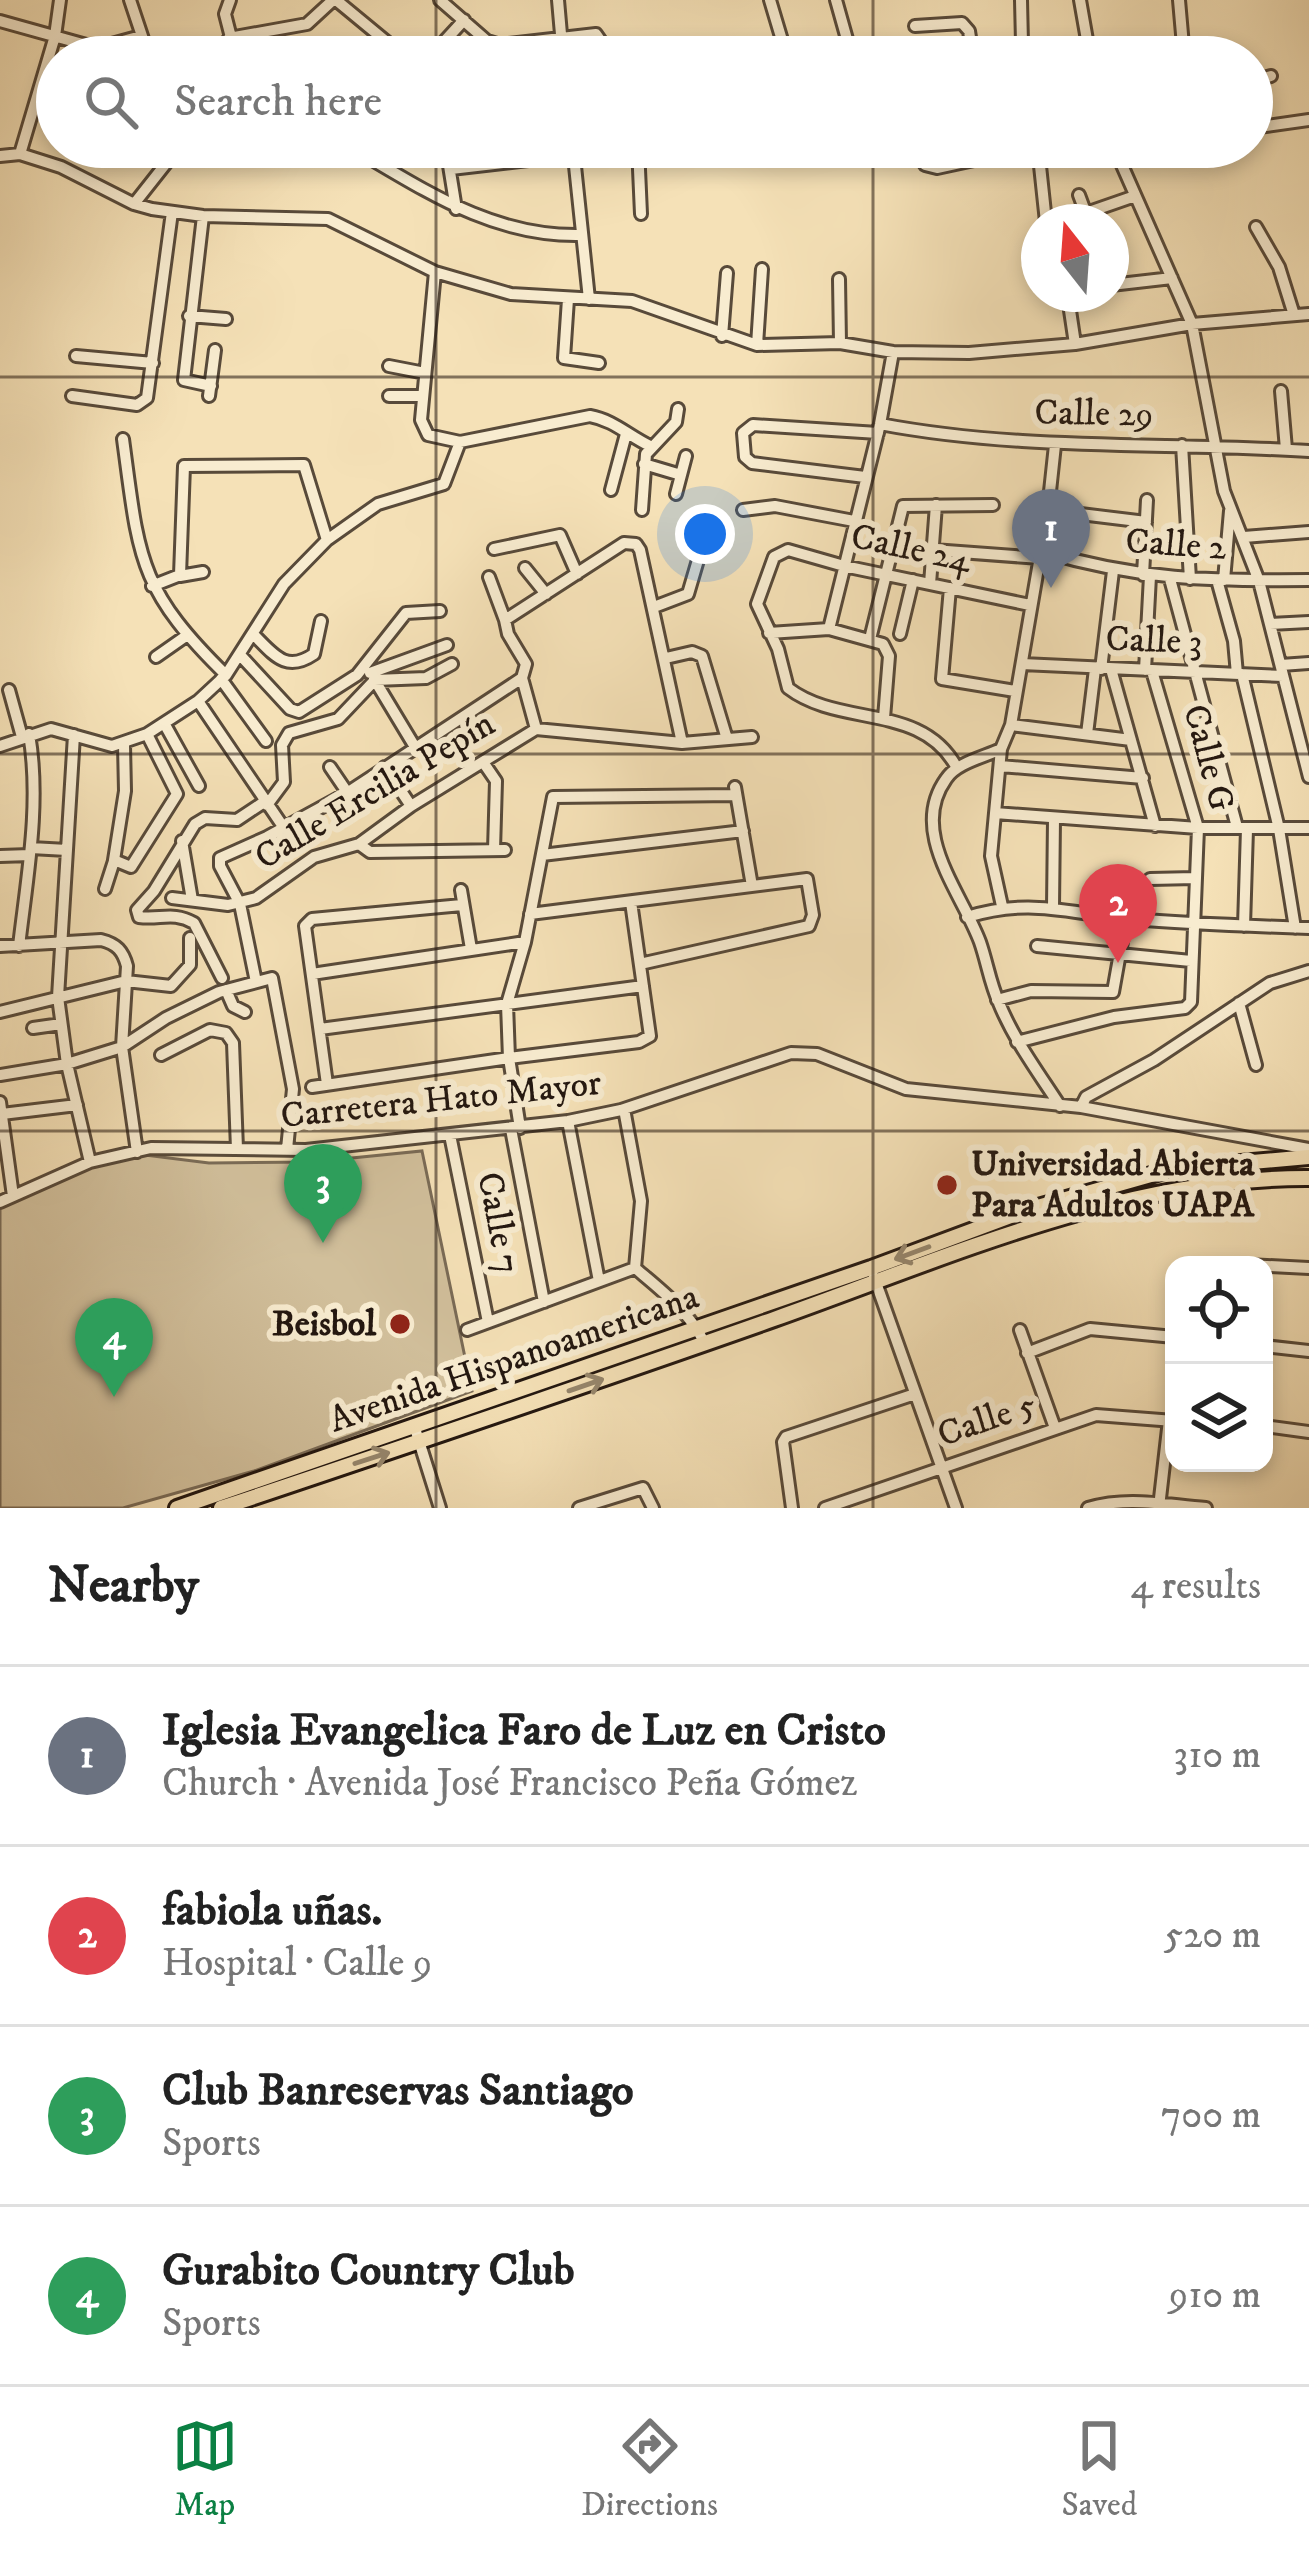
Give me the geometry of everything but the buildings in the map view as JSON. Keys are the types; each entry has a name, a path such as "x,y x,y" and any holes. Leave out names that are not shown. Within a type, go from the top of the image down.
{"main road":[{"name":"Avenida Hispanoamericana","path":"221,1508 705,1344 1027,1210 1172,1169 1309,1153"},
{"name":"Avenida Hispanoamericana","path":"177,1508 698,1328 987,1242 1172,1189 1257,1178 1309,1178"}],"street":[{"path":"0,21 55,36 60,0"},
{"path":"130,0 141,36"},
{"path":"230,0 225,14 230,36"},
{"path":"241,36 307,24 334,0 379,36"},
{"path":"441,0 482,36"},
{"path":"557,0 561,36"},
{"path":"770,0 781,36"},
{"path":"836,0 846,36"},
{"path":"1021,0 1022,36"},
{"path":"1080,0 1086,36"},
{"path":"1179,0 1182,36"},
{"path":"449,36 464,20"},
{"path":"915,26 962,23 970,36"},
{"path":"20,154 36,100"},
{"path":"1273,125 1309,120"},
{"path":"0,156 20,154 36,159"},
{"path":"64,168 134,204 203,215 328,219 435,272 511,294 632,302 757,345 840,343 893,352 969,353 1309,314"},
{"path":"134,204 162,168"},
{"path":"387,168 457,209 519,229 581,235"},
{"path":"457,209 452,170 465,168"},
{"path":"575,168 589,298"},
{"path":"640,168 641,214"},
{"path":"1039,168 1044,204"},
{"path":"1124,168 1192,324 1213,445 1230,509 1259,580 1305,744 1309,777"},
{"path":"1078,195 1082,204"},
{"path":"1119,204 1136,196"},
{"path":"72,396 143,404 147,398 172,212"},
{"path":"203,215 184,380 210,391 215,350"},
{"path":"1256,226 1285,281 1294,315"},
{"path":"757,345 762,269"},
{"path":"435,272 423,396 422,426 428,435 460,442 590,416 606,418 650,446"},
{"path":"722,336 727,273"},
{"path":"1129,283 1172,278"},
{"path":"839,279 840,343"},
{"path":"568,299 564,358 599,362"},
{"path":"1071,312 1076,344"},
{"path":"189,316 226,319"},
{"path":"829,628 879,429 893,352"},
{"path":"76,356 153,363"},
{"path":"389,366 425,373"},
{"path":"1281,391 1286,449"},
{"path":"389,396 423,396"},
{"path":"642,510 644,464 650,446 676,422 678,409"},
{"name":"Calle 29","path":"865,477 752,463 745,457 743,433 753,425 879,429 1055,446 1213,445 1309,451"},
{"path":"611,490 626,434"},
{"path":"123,439 136,540 152,586 186,636 224,677 266,741"},
{"path":"0,746 51,729 105,746 124,745 198,701 241,656 284,584 327,540 378,503 444,484 460,442"},
{"path":"1182,445 1190,579"},
{"path":"1002,906 991,856 1001,749 1011,724 1022,664 1055,446"},
{"path":"676,494 686,456"},
{"path":"644,464 681,475"},
{"path":"180,576 184,466 304,465 327,540"},
{"name":"Calle G","path":"1017,1042 1114,1017 1189,1006 1198,828 1148,670 1147,500"},
{"path":"930,584 936,505"},
{"path":"870,638 903,506 993,505"},
{"path":"743,510 775,506 854,520"},
{"path":"1230,509 1221,580 1279,829 1295,928"},
{"path":"1048,510 1146,521"},
{"path":"1244,537 1309,532"},
{"path":"494,549 560,535 577,574"},
{"path":"505,620 620,545 633,542 640,550 654,607 682,742"},
{"path":"654,607 688,594 703,543"},
{"name":"Calle 24","path":"769,633 757,604 780,550 1030,605"},
{"name":"Calle 2","path":"933,550 1041,555 1170,578 1309,580"},
{"path":"525,568 546,594"},
{"path":"1087,734 1102,669 1113,571"},
{"path":"152,586 203,572"},
{"path":"489,577 508,634 526,664 522,678 536,729"},
{"path":"1170,578 1242,828 1244,926"},
{"path":"900,634 913,580"},
{"path":"950,588 942,679 1015,691"},
{"path":"245,1012 233,1006 194,923 166,914 139,917 137,910 154,891 182,841 205,818 237,820 266,803 284,782 282,746 289,733 338,718 406,614 440,611"},
{"path":"254,635 281,662 297,664 314,654 321,621"},
{"path":"1270,624 1309,622"},
{"path":"884,718 889,656 883,644 829,628 769,633 792,692 819,704 928,733 957,768"},
{"path":"156,657 186,636"},
{"path":"241,656 290,709 299,712 350,681 447,645"},
{"path":"666,658 692,652 702,656 728,739"},
{"name":"Calle 3","path":"1022,664 1240,674 1309,663"},
{"path":"370,673 426,678 452,664"},
{"path":"1102,669 1131,740 1155,826"},
{"path":"370,673 415,747"},
{"path":"256,982 239,904 220,858 347,792 522,678"},
{"path":"10,690 34,763 19,946"},
{"path":"198,701 284,828"},
{"path":"1290,701 1309,702"},
{"path":"164,723 199,785"},
{"path":"1011,724 1131,740"},
{"name":"Calle Ercilia Pepín","path":"172,898 239,904 270,891 314,857 359,844 536,729 682,742 752,736"},
{"path":"114,861 132,866 177,796 147,734"},
{"path":"74,736 58,997 67,1064 90,1162"},
{"path":"105,889 127,777 124,745"},
{"path":"1001,749 948,775 938,793 935,829 942,868 979,938 997,1000 1017,1042 1060,1106"},
{"path":"359,844 370,851 500,850 496,782 483,762"},
{"path":"330,766 347,792"},
{"path":"1000,766 1143,778"},
{"path":"385,767 412,806"},
{"path":"544,1302 515,1128 507,1004 525,942 553,797 736,791 752,886"},
{"path":"994,813 1155,826 1309,828"},
{"path":"1053,907 1054,819"},
{"path":"542,855 742,831"},
{"path":"182,841 191,900"},
{"path":"0,856 67,850"},
{"path":"1150,879 1196,878"},
{"path":"530,914 806,879 813,915 809,926 640,964"},
{"path":"460,890 472,949"},
{"path":"312,1087 639,1042 650,1036 631,902"},
{"path":"327,1084 305,926 313,919 462,905"},
{"path":"967,917 1002,906 1053,907 1126,919 1309,928"},
{"path":"997,1000 1047,990 1110,993 1115,989 1126,919"},
{"path":"0,1012 126,981 171,986 182,977 192,955 190,938"},
{"path":"0,946 101,940 124,953 122,1047 137,1152"},
{"path":"312,974 525,942"},
{"path":"1037,946 1191,962"},
{"path":"192,955 210,950"},
{"path":"1082,1107 1086,1097 1154,1060 1270,983 1309,971"},
{"path":"0,1075 67,1064 122,1047 224,984 273,978 293,1089 287,1149"},
{"path":"320,1029 643,986"},
{"path":"1239,1003 1256,1065"},
{"path":"33,1028 62,1024"},
{"path":"161,1055 210,1030 226,1033 233,1043 237,1149"},
{"name":"Carretera Hato Mayor","path":"0,1202 90,1162 152,1148 287,1149 568,1121 624,1109 791,1053 817,1054 906,1089 1082,1107 1309,1153"},
{"path":"13,1196 1,1108 76,1105"},
{"path":"624,1109 641,1202 635,1268"},
{"path":"568,1121 599,1281"},
{"name":"Calle 7","path":"450,1135 488,1322"},
{"path":"1273,1266 1309,1268"},
{"path":"467,1330 635,1268"},
{"path":"635,1268 698,1328 705,1344"},
{"path":"874,1276 956,1508"},
{"path":"1027,1353 1090,1329 1165,1336"},
{"path":"1020,1330 1055,1428"},
{"path":"1273,1347 1309,1351"},
{"path":"791,1508 783,1442 791,1435 915,1394"},
{"name":"Calle 5","path":"825,1508 1102,1414 1165,1419"},
{"path":"414,1425 440,1508"},
{"path":"1273,1427 1309,1432"},
{"path":"1159,1506 1165,1466"},
{"path":"579,1508 643,1487 652,1508"},
{"path":"1088,1508 1116,1500 1206,1508"}],"shaded area":[{"path":"422,1151 472,1391 254,1471 123,1508 0,1508 0,1205 94,1165 145,1155 209,1163 312,1162"}],"place":[{"name":"Iglesia Evangelica Faro de Luz en Cristo","path":"1051,588"},
{"name":"fabiola uñas.","path":"1118,963"},
{"name":"Universidad Abierta Para Adultos UAPA","path":"947,1185"},
{"name":"Club Banreservas Santiago","path":"323,1243"},
{"name":"Beisbol","path":"400,1324"},
{"name":"Gurabito Country Club","path":"114,1397"}]}
